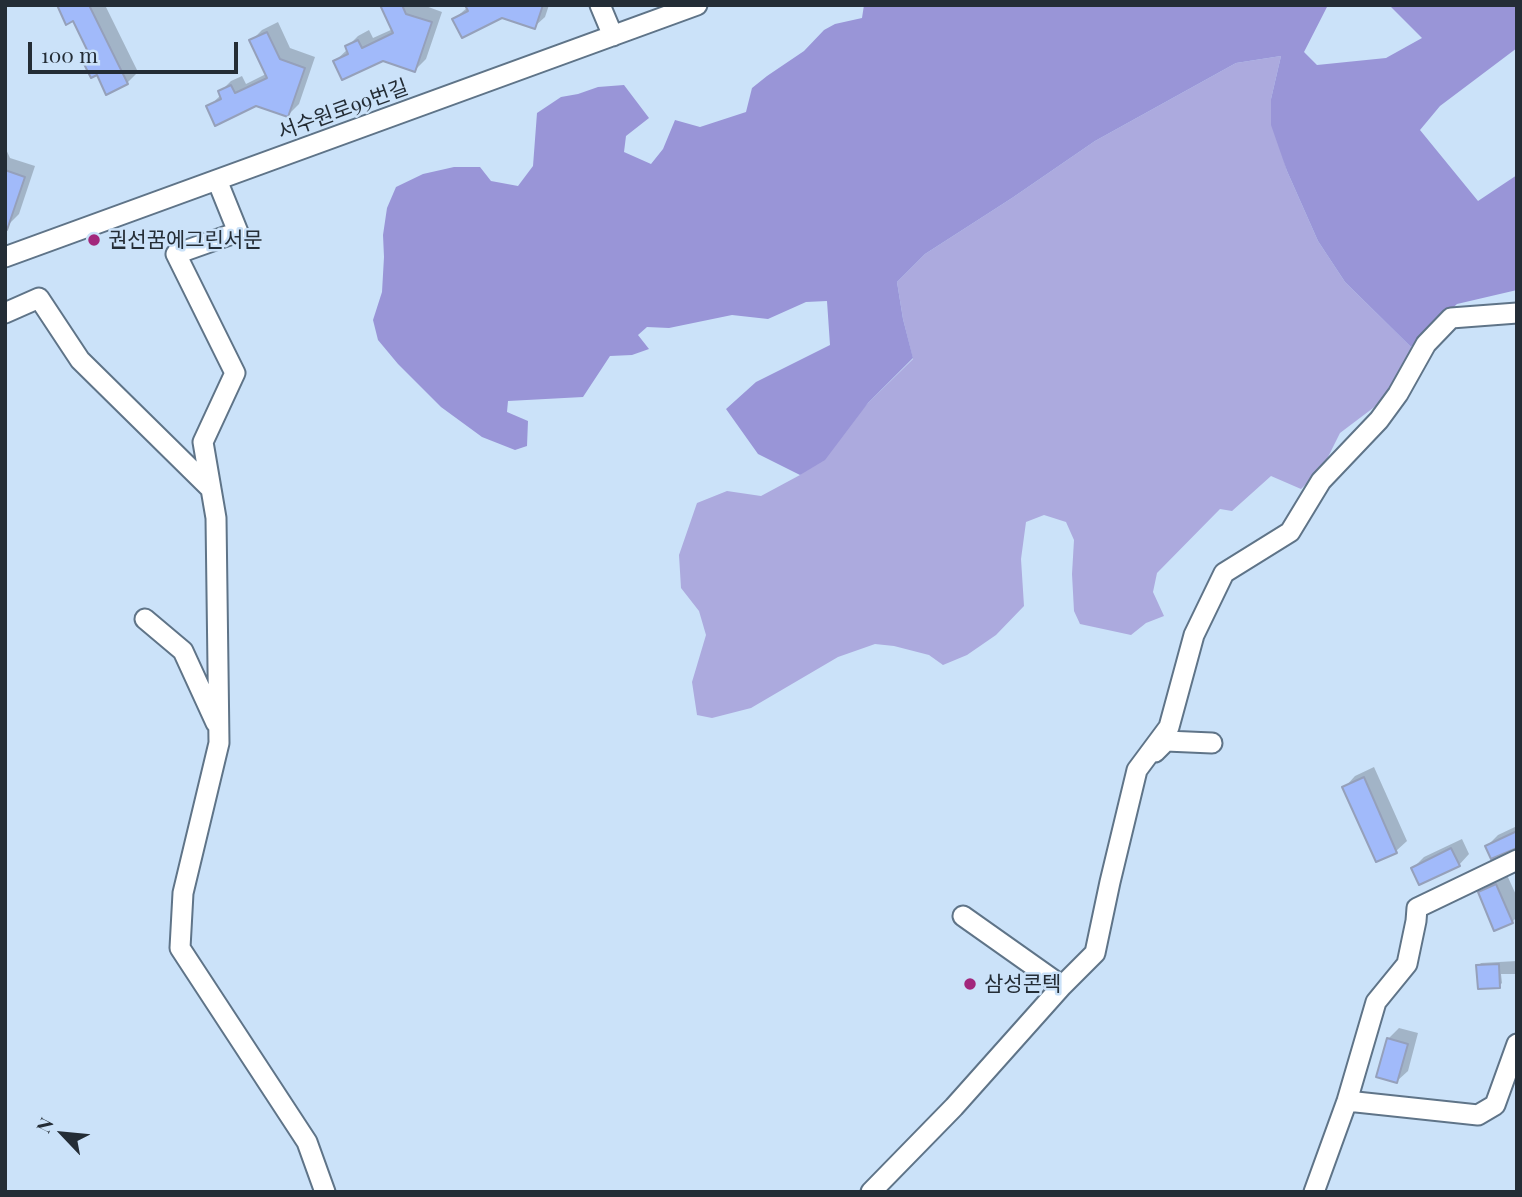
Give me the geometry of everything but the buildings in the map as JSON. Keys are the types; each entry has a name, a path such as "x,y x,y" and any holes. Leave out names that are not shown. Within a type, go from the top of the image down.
{"street":[{"path":"600,5 613,36"},
{"name":"서수원로99번길","path":"5,257 613,36 676,9 697,5"},
{"path":"217,180 238,232 176,254 235,373 204,442 216,518 219,743 183,893 180,948 307,1142 325,1192"},
{"path":"5,313 40,298 80,360 211,489"},
{"path":"871,1192 954,1107 1062,986 1096,953 1137,770 1169,727 1194,635 1224,573 1290,532 1321,481 1379,420 1398,394 1426,344 1451,318 1517,313"},
{"path":"145,619 183,651 219,729"},
{"path":"1137,770 1166,741 1212,743"},
{"path":"1314,1192 1347,1101 1376,1002 1407,964 1417,908 1517,860"},
{"path":"963,916 1062,986"},
{"path":"1347,1101 1478,1115 1495,1105 1517,1044"}],"shaded area":[{"path":"864,5 1328,5 1304,52 1317,65 1386,58 1422,38 1389,5 1517,5 1517,48 1440,106 1420,130 1478,201 1517,175 1517,290 1457,304 1411,347 1345,282 1318,241 1287,171 1271,125 1271,99 1281,56 1236,63 1095,141 925,254 897,282 913,358 868,403 825,460 800,475 758,454 726,409 756,382 830,345 827,301 806,302 768,319 732,315 669,328 647,327 638,335 649,349 632,355 610,356 583,397 508,401 507,412 528,421 527,446 515,450 482,437 441,407 378,340 373,320 382,292 383,235 387,208 396,187 423,174 454,167 480,167 491,181 518,186 533,166 537,113 561,97 598,87 624,85 649,118 626,136 624,152 651,164 663,149 675,120 700,127 746,112 752,88 804,51 824,30 835,24 862,18"},
{"path":"1281,56 1271,99 1271,116 1287,171 1318,241 1345,282 1411,347 1413,361 1385,399 1340,433 1322,469 1301,489 1271,476 1232,511 1220,509 1157,573 1153,592 1164,616 1146,623 1131,635 1080,624 1074,611 1074,540 1066,522 1044,515 1026,522 1021,559 1024,606 996,635 967,655 943,665 929,655 875,644 838,657 751,708 712,718 697,715 692,682 706,635 699,611 681,588 679,555 697,503 727,491 761,496 800,475 913,359 897,282 925,254 1095,141 1236,63"}],"place":[{"name":"권선꿈에그린서문","path":"94,240"},
{"name":"삼성콘텍","path":"970,984"}]}
